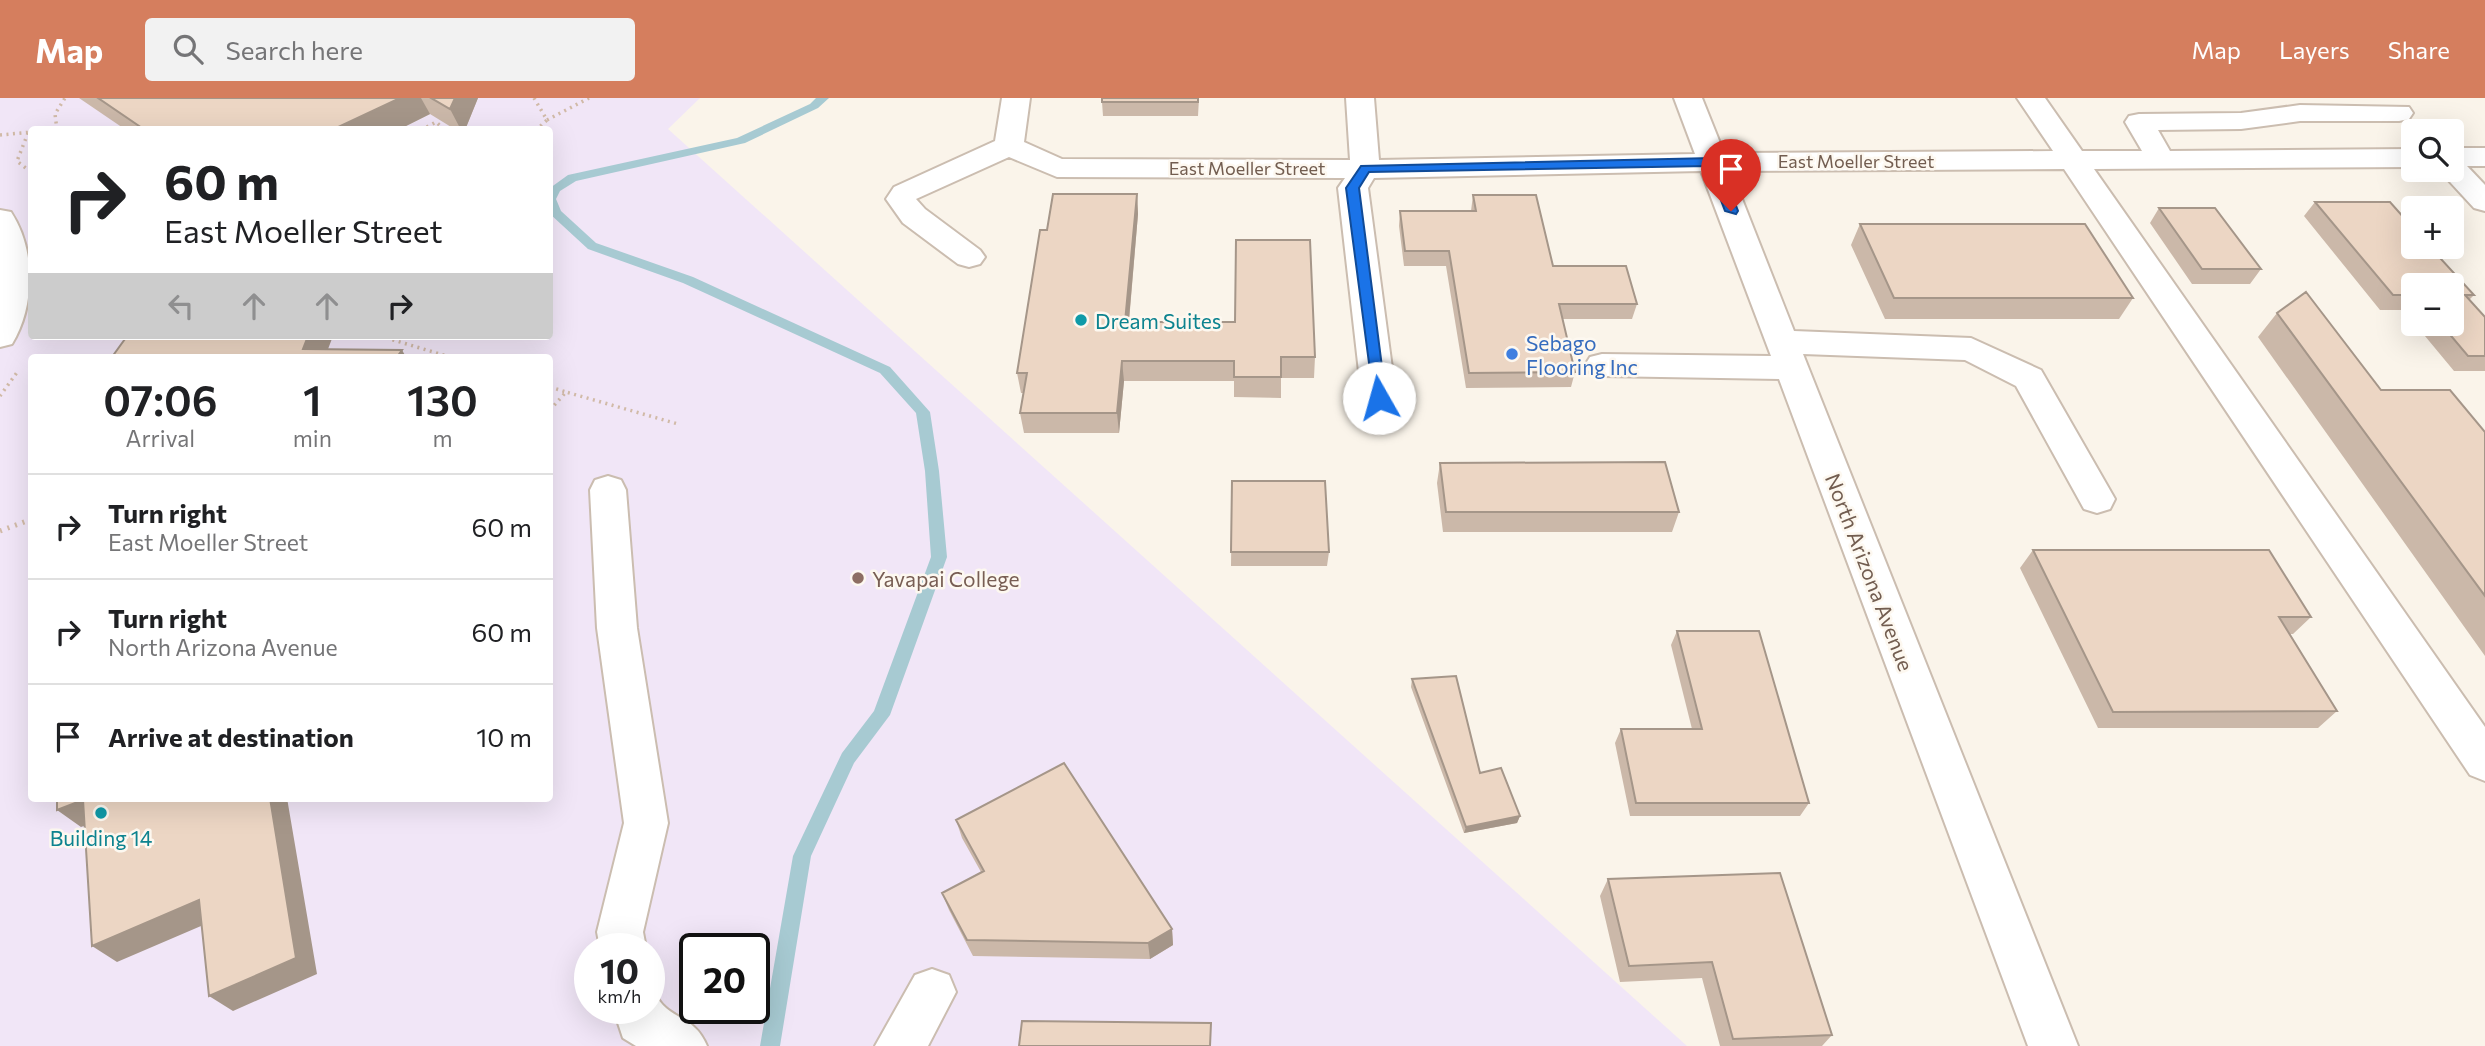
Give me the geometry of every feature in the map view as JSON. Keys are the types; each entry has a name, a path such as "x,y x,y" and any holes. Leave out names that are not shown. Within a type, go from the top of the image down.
{"street":[{"path":"969,257 914,216 901,199 905,192 1009,146 1016,98"},
{"path":"1360,98 1366,169 1353,188 1379,398"},
{"name":"North Arizona Avenue","path":"1688,98 2053,1046"},
{"path":"2031,98 2485,762"},
{"path":"2161,159 2139,122 2241,121 2278,116 2400,114"},
{"path":"2278,116 2314,159"},
{"name":"East Moeller Street","path":"1009,146 1057,168 1366,169 1713,162 2401,159"},
{"path":"2464,157 2485,157"},
{"path":"2464,180 2485,202"},
{"path":"0,219 15,259 11,311 0,336"},
{"path":"1602,365 1971,349 2029,378 2096,499"},
{"path":"608,490 617,628 646,823 620,933"},
{"path":"900,1046 932,992"},
{"path":"645,1024 682,1046"}],"path":[{"path":"56,126 55,114 65,98"},
{"path":"534,98 547,120"},
{"path":"540,126 589,98"},
{"path":"0,135 28,133"},
{"path":"28,135 17,161 28,170"},
{"path":"393,340 440,354"},
{"path":"553,388 678,424"},
{"path":"553,407 566,392"},
{"path":"0,531 28,520"}],"shaded area":[{"name":"Yavapai College","path":"0,98 700,98 668,129 1687,1046 0,1046"}],"building":[{"path":"98,98 400,98 340,126 139,126"},
{"path":"431,98 455,98 450,109"},
{"path":"1102,98 1198,98 1198,102 1102,102"},
{"path":"1053,194 1137,194 1125,322 1235,322 1236,240 1310,240 1315,357 1281,357 1281,377 1234,377 1234,361 1122,361 1117,413 1020,413 1027,373 1017,373 1040,230 1047,230"},
{"path":"1473,195 1536,195 1553,266 1626,266 1637,304 1559,304 1575,372 1469,373 1449,251 1405,251 1400,211 1476,211"},
{"path":"2315,202 2390,202 2401,214 2401,259 2441,259 2454,273 2401,273 2401,295 2393,295"},
{"path":"2159,208 2215,208 2261,269 2202,269"},
{"path":"1860,224 2085,224 2133,298 1894,298"},
{"path":"2464,284 2474,295 2465,295 2485,317 2485,356 2468,356 2451,336 2464,336"},
{"path":"2306,292 2381,390 2450,390 2485,432 2485,596 2277,313"},
{"path":"124,340 306,340 303,349 402,350 399,354 114,354"},
{"path":"1665,462 1679,512 1446,512 1440,463"},
{"path":"1232,481 1325,481 1329,552 1231,552"},
{"path":"2033,550 2269,550 2311,617 2279,617 2337,711 2113,712"},
{"path":"1677,631 1759,631 1809,803 1636,803 1621,729 1702,729"},
{"path":"1456,676 1480,773 1501,768 1520,816 1466,827 1412,679"},
{"path":"1064,763 1172,929 1148,943 967,940 942,893 984,871 956,820"},
{"path":"57,802 78,802 57,810"},
{"path":"83,802 271,802 296,958 209,996 199,900 92,946"},
{"path":"1780,873 1832,1035 1733,1039 1712,962 1629,966 1608,879"},
{"path":"1022,1021 1211,1023 1210,1046 1019,1046"}],"waterway":[{"path":"553,193 572,178 741,141 814,106 823,98"},
{"path":"553,207 555,213 592,246 688,280 885,370 923,412 932,471 939,557 881,715 848,758 802,856 770,1046"}],"place":[{"name":"Dream Suites","path":"1081,320"},
{"name":"Sebago Flooring Inc","path":"1512,354"},
{"name":"Yavapai College","path":"858,578"},
{"name":"Building 14","path":"101,813"}],"route":[{"path":"1379,398 1353,188 1366,169 1713,162 1731,211"}]}
